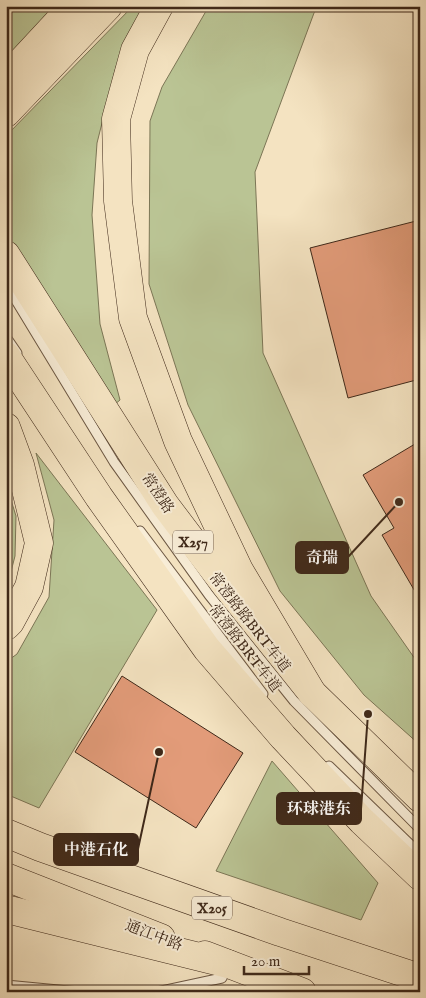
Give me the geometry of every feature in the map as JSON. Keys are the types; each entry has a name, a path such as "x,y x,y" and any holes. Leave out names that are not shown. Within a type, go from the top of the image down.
{"main road":[{"path":"6,112 17,77 73,6"},
{"path":"17,77 108,6"},
{"path":"158,6 136,50 116,119 118,201 133,318 178,441 239,570 312,693"},
{"name":"常澄路","path":"6,254 165,505 227,587 312,693 420,798"},
{"path":"14,358 98,497 207,649 283,737 362,821 420,876"},
{"path":"6,427 20,465 39,543 30,587 6,626"},
{"name":"X205","path":"6,833 40,847 280,932 420,978"},
{"name":"通江中路","path":"6,877 302,992"},
{"path":"6,909 228,964"}],"lane":[{"name":"常澄路路BRT车道","path":"6,284 114,462 209,595 294,701 420,828"},
{"path":"6,337 14,358"},
{"name":"常澄路BRT车道","path":"136,526 270,702"},
{"path":"321,759 420,854"},
{"path":"157,992 222,978 228,964"},
{"path":"6,985 79,992"}],"green space":[{"path":"6,6 55,6 6,58"},
{"path":"133,6 149,6 116,67 97,143 92,215 100,324 120,400 114,405 91,376 6,235 6,136"},
{"path":"209,6 319,6 314,13 255,172 263,353 371,596 420,666 420,745 364,695 280,591 188,405 149,284 150,121 162,87"},
{"path":"36,453 157,610 39,808 6,794 6,662 17,654 49,597 54,520"},
{"path":"6,484 16,516 15,556 6,591"},
{"path":"272,761 378,883 361,920 216,871"}],"building":[{"path":"420,220 420,379 348,398 310,248"},
{"path":"420,441 420,600 382,535 394,528 363,475"},
{"path":"122,676 243,753 196,828 75,752"}],"place":[{"name":"奇瑞","path":"399,502"},
{"name":"环球港东","path":"368,714"},
{"name":"中港石化","path":"159,752"}]}
